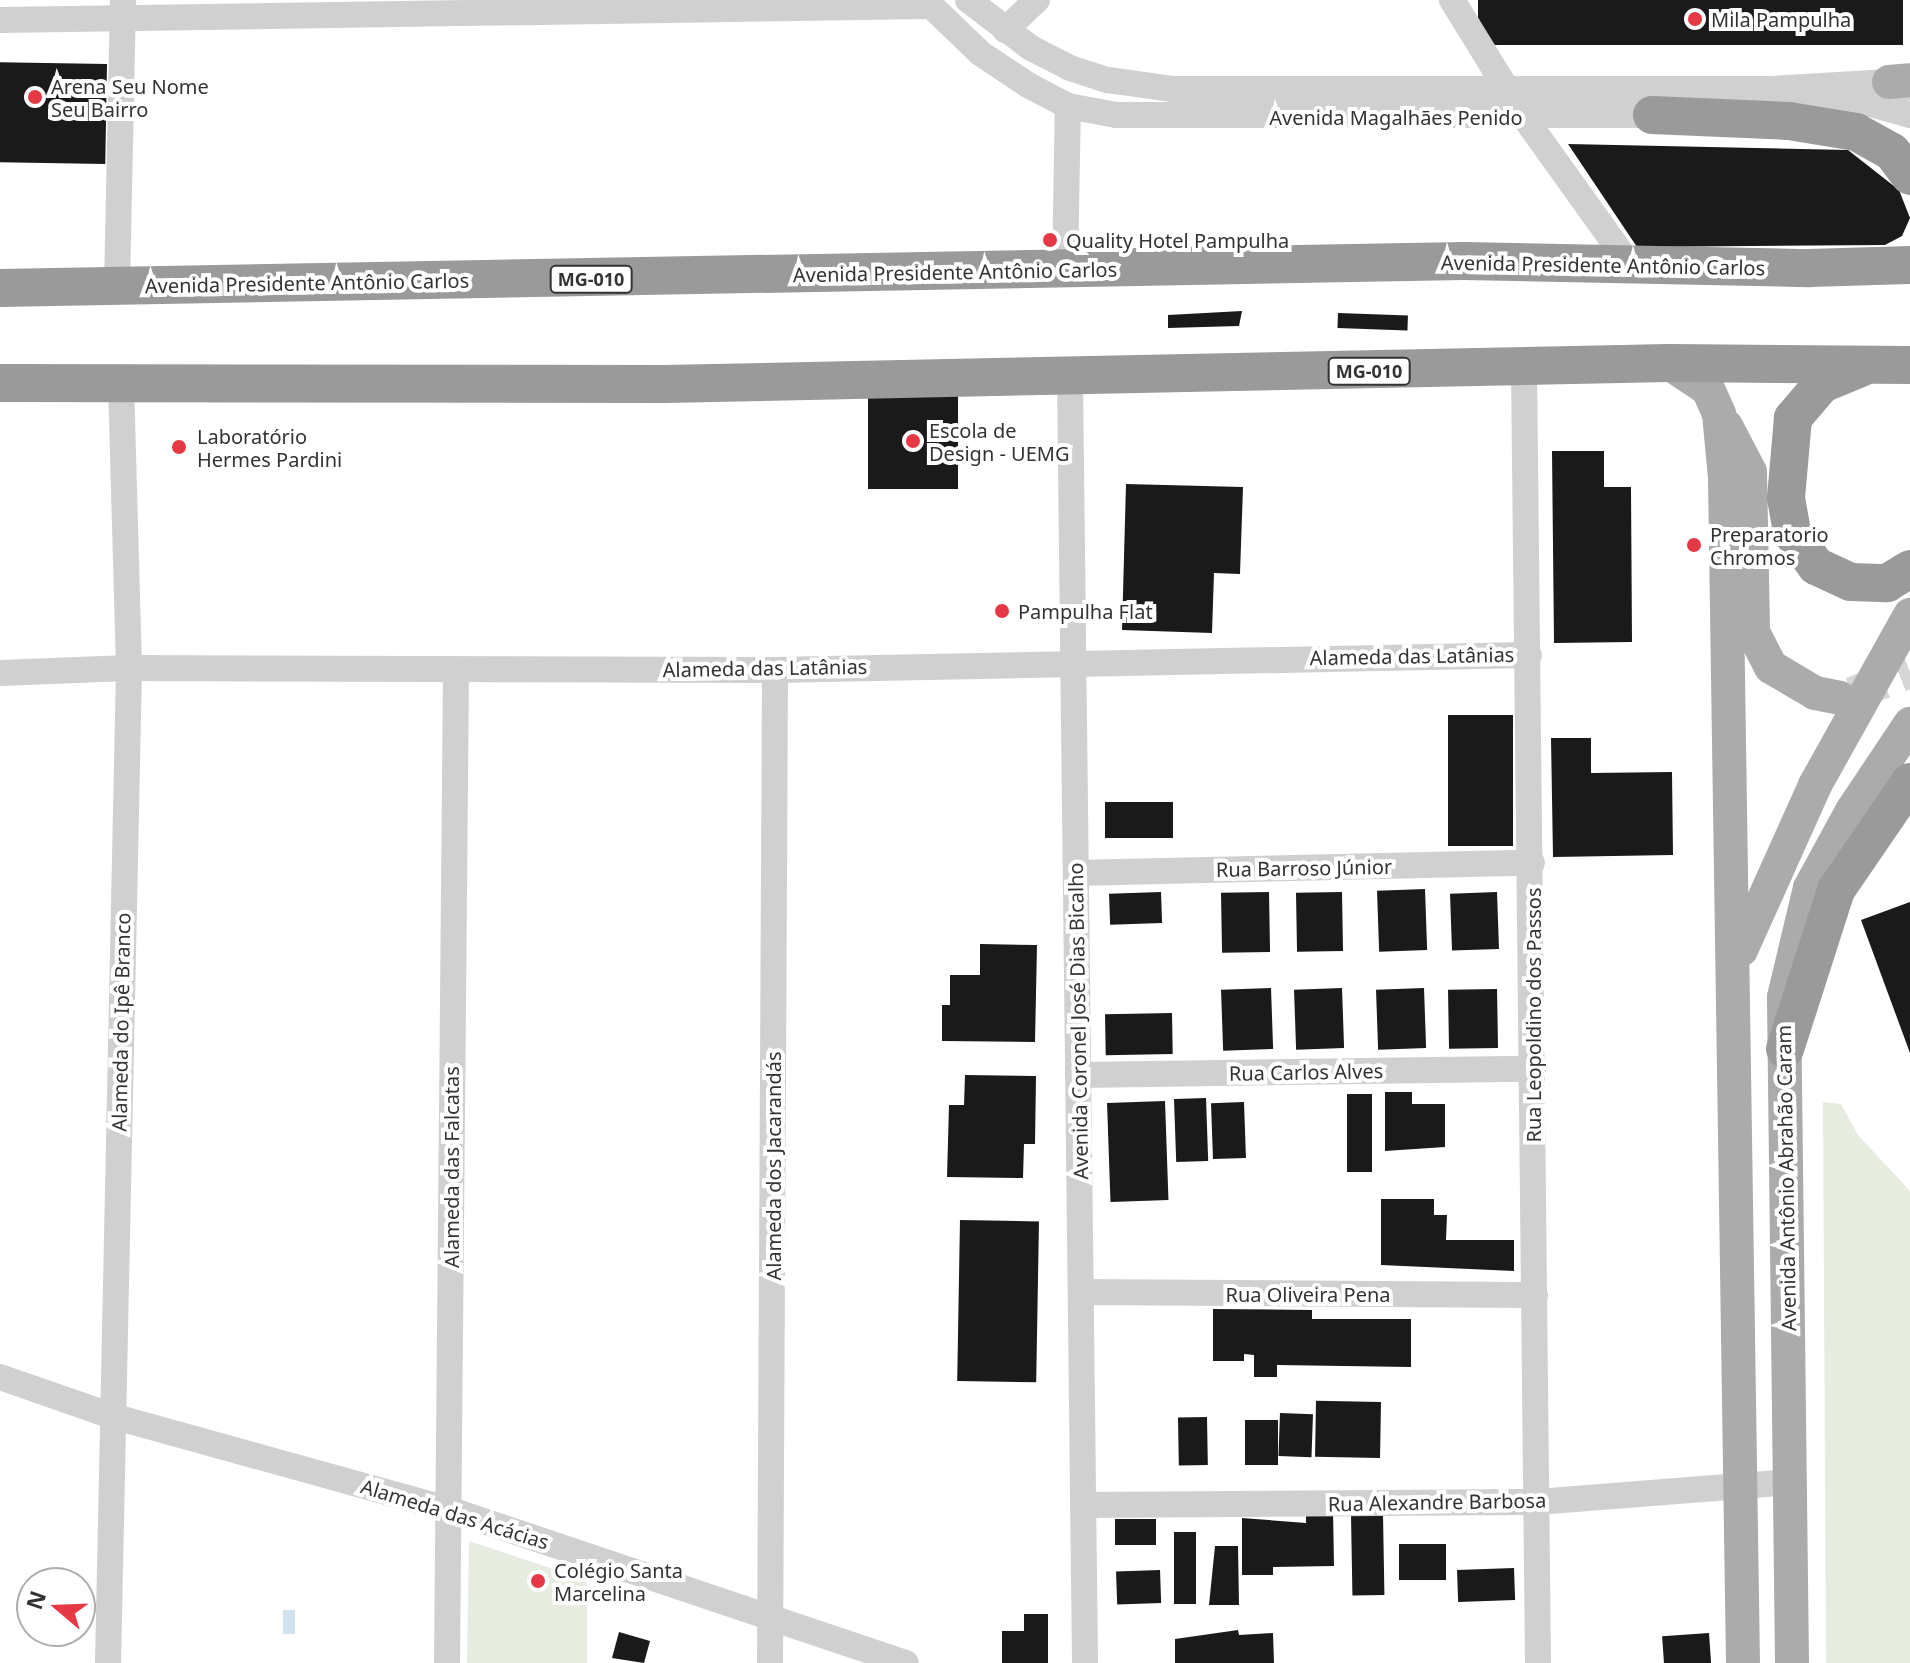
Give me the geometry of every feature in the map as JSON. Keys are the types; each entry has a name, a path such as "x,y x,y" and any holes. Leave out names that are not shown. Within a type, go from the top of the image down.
{"highway":[{"path":"1652,115 1789,121 1856,132 1892,152 1910,176"},
{"name":"Avenida Presidente Antônio Carlos","path":"0,288 1628,262 1809,268 1910,265"},
{"name":"MG-010","path":"0,383 663,384 1070,379 1669,363 1910,365"},
{"path":"1863,367 1822,384 1793,418 1786,498 1792,533 1816,566 1851,582 1887,583 1910,569"},
{"path":"1785,1049 1836,890 1910,782"}],"main road":[{"path":"1669,363 1708,389 1750,472 1753,632 1771,667 1792,683 1840,698"},
{"path":"1719,414 1727,556 1743,1663"},
{"path":"1734,994 1743,938 1815,785 1910,615"},
{"name":"Avenida Antônio Abrahão Caram","path":"1792,1663 1786,984 1810,888 1852,811 1910,724"}],"street":[{"name":"Avenida Magalhães Penido","path":"968,0 1005,30 1070,68 1108,80 1173,89 1772,89 1904,96"},
{"path":"1005,30 1037,0"},
{"path":"1452,0 1524,117 1628,262"},
{"name":"Avenida Magalhães Penido","path":"927,3 980,53 1068,106 1174,118 1652,115 1871,104 1904,96"},
{"path":"0,20 123,10 927,3"},
{"path":"117,287 123,10"},
{"path":"1065,271 1068,106"},
{"name":"Rua Leopoldino dos Passos","path":"1524,368 1532,863 1538,1663"},
{"name":"Avenida Coronel José Dias Bicalho","path":"1070,379 1085,1663"},
{"name":"Alameda do Ipê Branco","path":"108,1663 129,668 121,381"},
{"name":"Alameda das Latânias","path":"0,673 129,668 775,670 1073,660 1529,655"},
{"name":"Alameda das Falcatas","path":"447,1663 456,670"},
{"name":"Alameda dos Jacarandás","path":"770,1663 775,670"},
{"name":"Rua Barroso Júnior","path":"1076,873 1532,863"},
{"name":"Rua Carlos Alves","path":"1078,1075 1533,1069"},
{"name":"Rua Oliveira Pena","path":"1081,1292 1535,1295"},
{"name":"Alameda das Acácias","path":"0,1377 112,1416 448,1509 770,1620 906,1663"},
{"name":"Rua Alexandre Barbosa","path":"1083,1505 1537,1502 1789,1482"}],"shaded area":[{"path":"1823,1102 1841,1104 1858,1135 1910,1191 1910,1663 1826,1663"},
{"path":"469,1541 587,1580 587,1663 467,1663"}],"water":[{"path":"283,1610 295,1610 295,1634 283,1634"}],"building":[{"name":"Mila Pampulha","path":"1478,0 1903,0 1903,45 1478,45"},
{"path":"0,62 107,64 105,164 0,162"},
{"path":"1568,144 1848,150 1899,190 1910,218 1902,236 1885,245 1637,247"},
{"path":"1242,311 1239,326 1168,328 1168,315"},
{"path":"1338,313 1408,315 1407,330 1337,328"},
{"name":"Escola de Design - UEMG","path":"868,392 958,392 958,489 868,489"},
{"path":"1552,451 1604,451 1604,487 1631,487 1632,642 1554,643"},
{"path":"1126,484 1243,487 1240,574 1214,573 1212,633 1122,630"},
{"path":"1448,715 1513,715 1513,846 1448,846"},
{"path":"1551,738 1591,738 1591,773 1672,772 1673,855 1553,857"},
{"path":"1105,802 1173,802 1173,838 1105,838"},
{"path":"1425,889 1427,950 1379,952 1377,891"},
{"path":"1161,892 1162,923 1110,925 1109,894"},
{"path":"1269,892 1270,952 1222,953 1221,893"},
{"path":"1342,892 1343,951 1297,952 1296,893"},
{"path":"1497,892 1499,949 1452,951 1450,894"},
{"path":"1910,902 1910,1053 1861,920"},
{"path":"980,944 1037,945 1035,1042 942,1041 942,1005 950,1005 950,975 980,975"},
{"path":"1271,988 1273,1049 1223,1051 1221,990"},
{"path":"1342,988 1344,1048 1296,1050 1294,990"},
{"path":"1424,988 1426,1048 1378,1050 1376,990"},
{"path":"1497,989 1498,1048 1449,1049 1448,990"},
{"path":"1172,1013 1173,1054 1106,1055 1105,1014"},
{"path":"965,1075 1036,1076 1035,1144 1024,1144 1023,1178 947,1177 949,1105 964,1105"},
{"path":"1385,1092 1412,1092 1412,1104 1445,1104 1445,1147 1385,1151"},
{"path":"1347,1094 1372,1094 1372,1172 1347,1172"},
{"path":"1206,1098 1208,1161 1176,1162 1174,1099"},
{"path":"1165,1101 1168,1200 1110,1202 1107,1103"},
{"path":"1244,1102 1246,1158 1213,1159 1211,1103"},
{"path":"1381,1199 1434,1199 1434,1215 1447,1215 1446,1240 1514,1240 1514,1271 1381,1265"},
{"path":"960,1220 1039,1221 1036,1382 957,1381"},
{"path":"1213,1309 1312,1310 1312,1319 1411,1319 1411,1367 1277,1365 1277,1377 1254,1377 1254,1355 1244,1354 1244,1361 1213,1361"},
{"path":"1316,1401 1381,1402 1380,1458 1315,1457"},
{"path":"1280,1413 1313,1414 1311,1457 1278,1456"},
{"path":"1207,1417 1208,1465 1179,1465 1178,1418"},
{"path":"1245,1420 1278,1420 1278,1465 1245,1465"},
{"path":"1306,1509 1333,1509 1334,1566 1273,1567 1273,1575 1242,1575 1242,1518 1306,1523"},
{"path":"1383,1514 1384,1595 1352,1596 1351,1515"},
{"path":"1115,1519 1156,1519 1156,1545 1115,1545"},
{"path":"1174,1532 1196,1532 1196,1604 1174,1604"},
{"path":"1399,1544 1446,1544 1446,1580 1399,1580"},
{"path":"1215,1546 1238,1546 1239,1605 1209,1605"},
{"path":"1514,1568 1515,1600 1458,1602 1457,1570"},
{"path":"1160,1570 1161,1603 1117,1605 1116,1572"},
{"path":"1024,1614 1048,1614 1048,1663 1002,1663 1002,1631 1024,1631"},
{"path":"1238,1630 1239,1635 1273,1633 1274,1663 1175,1663 1175,1639"},
{"path":"619,1632 650,1641 644,1663 612,1658"},
{"path":"1709,1633 1711,1663 1664,1663 1662,1636"}],"tunnel":[{"path":"1852,694 1910,671"}],"place":[{"name":"Mila Pampulha","path":"1695,19"},
{"name":"Arena Seu Nome Seu Bairro","path":"35,97"},
{"name":"Quality Hotel Pampulha","path":"1050,240"},
{"name":"Escola de Design - UEMG","path":"913,441"},
{"name":"Laboratório Hermes Pardini","path":"179,447"},
{"name":"Preparatorio Chromos","path":"1694,545"},
{"name":"Pampulha Flat","path":"1002,611"},
{"name":"Colégio Santa Marcelina","path":"538,1581"}]}
